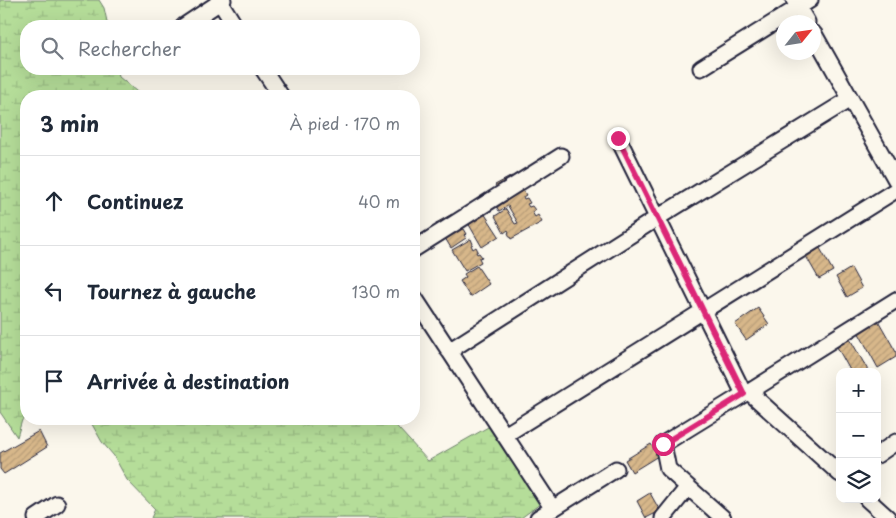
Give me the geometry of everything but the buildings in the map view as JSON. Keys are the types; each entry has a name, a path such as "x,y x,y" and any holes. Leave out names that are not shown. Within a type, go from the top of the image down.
{"street":[{"path":"193,20 221,1 232,20"},
{"path":"701,68 801,2 805,15"},
{"path":"821,47 896,180"},
{"path":"267,75 278,90"},
{"path":"449,351 657,218 850,99"},
{"path":"618,138 702,311 747,393 836,471"},
{"path":"420,245 561,156"},
{"path":"505,435 896,190"},
{"path":"723,518 668,469 663,444 896,300"},
{"path":"420,306 553,509"},
{"path":"881,452 896,442"},
{"path":"538,518 616,469"},
{"path":"663,518 688,487"},
{"path":"871,503 888,518"},
{"path":"36,518 58,504"}],"green space":[{"path":"0,0 99,0 104,8 107,20 20,20 20,75 118,75 135,90 20,90 21,425 17,437 0,412"},
{"path":"92,425 395,425 428,461 490,426 540,504 521,518 151,518 155,509 127,480 114,456 102,442"}],"route":[{"path":"618,138 744,394 663,444"}]}
